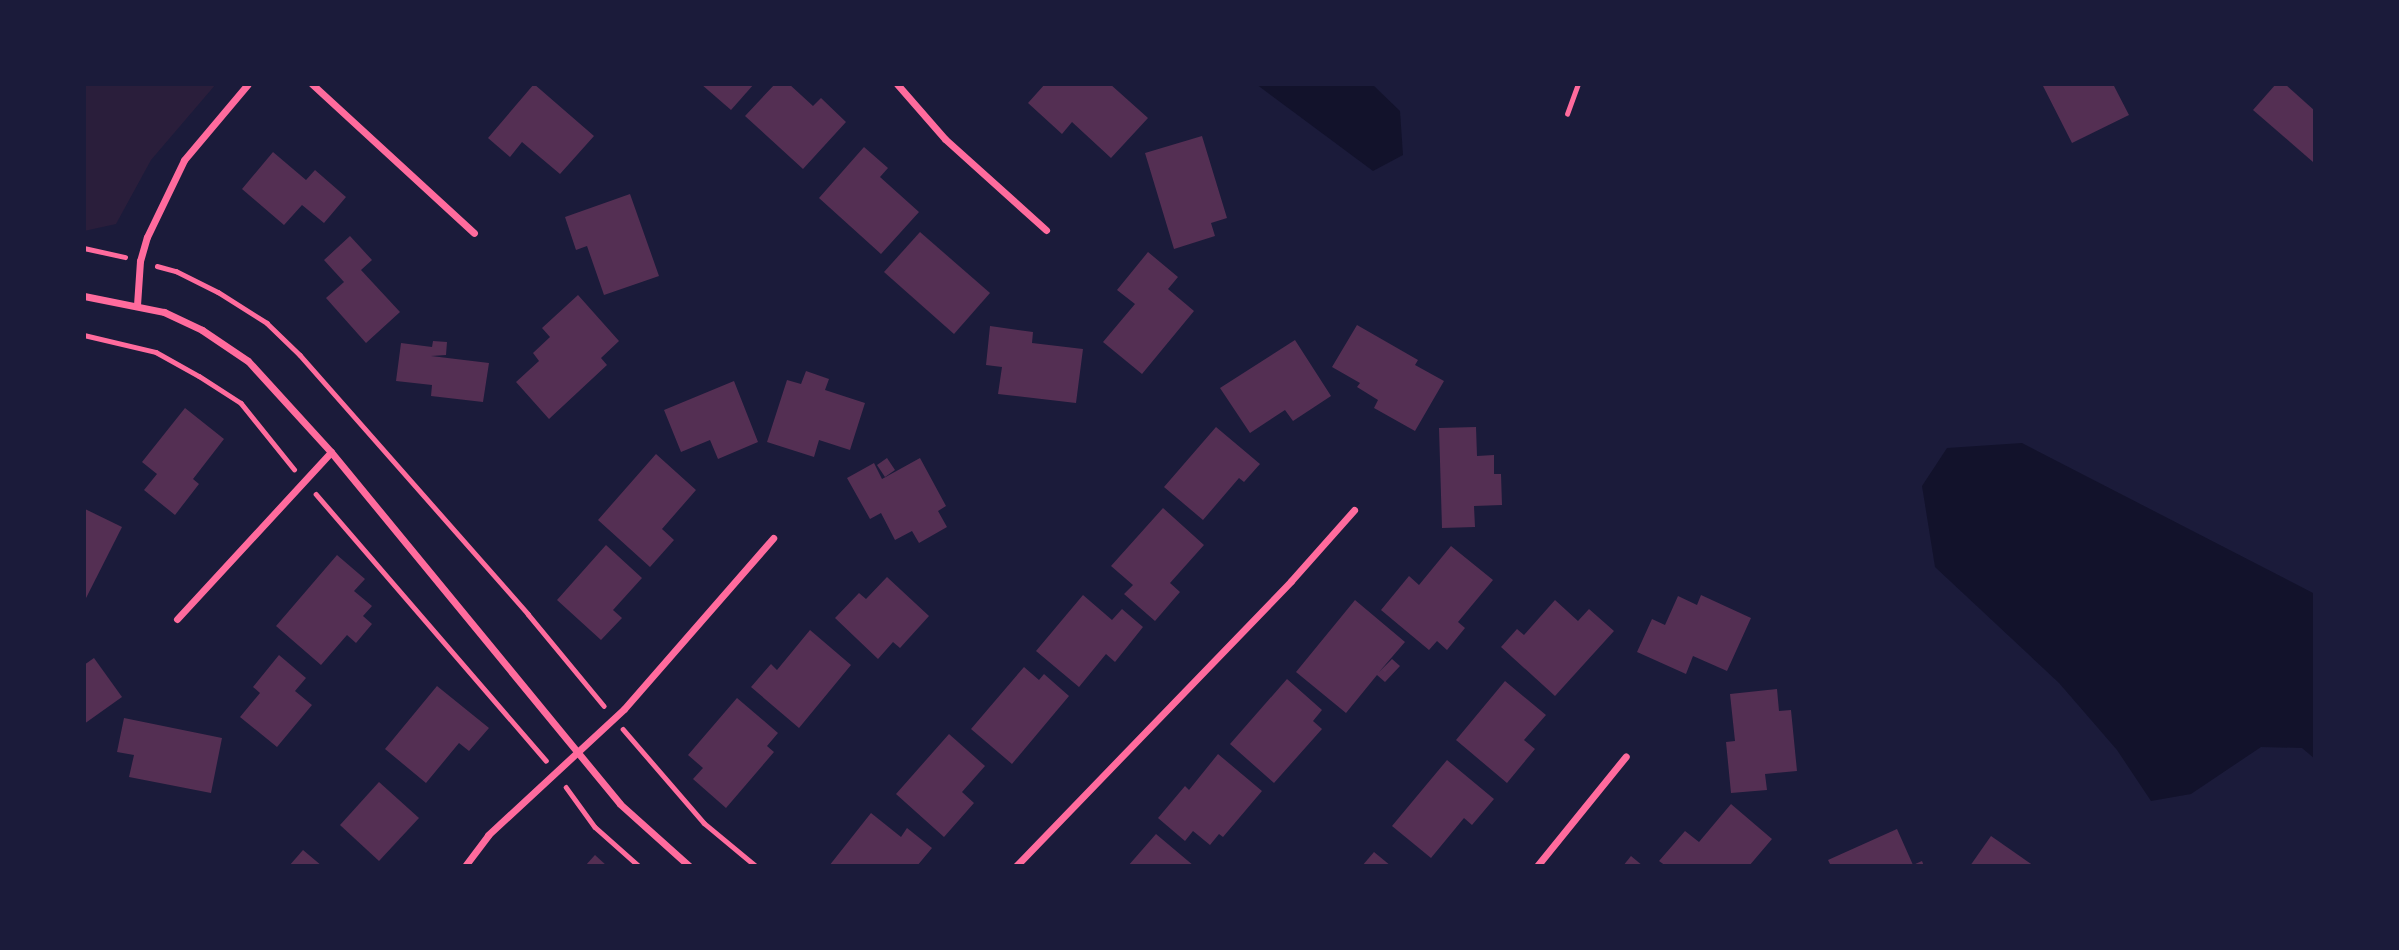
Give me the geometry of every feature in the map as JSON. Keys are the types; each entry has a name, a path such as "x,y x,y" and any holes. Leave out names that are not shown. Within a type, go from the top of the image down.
{"street":[{"path":"137,305 141,261 147,237 184,160 248,84"},
{"path":"312,84 474,233"},
{"path":"897,84 945,139 1046,230"},
{"path":"84,296 164,312 202,330 248,361 331,452 620,804 689,866"},
{"path":"177,619 331,452"},
{"path":"1016,866 1290,581 1354,510"},
{"path":"465,866 488,835 614,719 712,612 773,538"},
{"path":"1537,866 1626,756"}],"path":[{"path":"1567,114 1578,84"},
{"path":"84,248 176,271 267,323 300,355 528,614 678,796 704,823 756,866"},
{"path":"84,335 156,352 241,403 304,481 556,773 595,827 639,866"}],"shaded area":[{"path":"84,84 216,84 151,160 116,224 84,231"},
{"path":"1256,84 1372,84 1400,111 1403,155 1373,171"},
{"path":"2022,443 2315,594 2315,759 2302,748 2261,747 2191,794 2151,801 2117,750 2059,683 1935,567 1922,486 1947,448"}],"building":[{"path":"534,84 594,136 560,174 522,142 510,157 488,138"},
{"path":"701,84 754,84 731,110"},
{"path":"775,84 789,84 813,106 821,98 846,122 803,169 745,116"},
{"path":"1045,84 1110,84 1148,118 1111,158 1072,122 1062,134 1028,103"},
{"path":"2042,84 2117,84 2114,86 2129,115 2072,143"},
{"path":"2276,84 2285,84 2315,111 2313,162 2253,110"},
{"path":"1202,136 1227,218 1211,223 1215,236 1174,249 1145,153"},
{"path":"864,147 888,168 880,177 919,212 881,254 819,198"},
{"path":"273,152 306,180 315,170 346,197 324,223 302,205 284,225 242,189"},
{"path":"630,194 659,276 604,295 587,246 576,250 565,217"},
{"path":"920,232 990,293 954,334 884,272"},
{"path":"350,236 372,260 361,270 400,312 366,343 326,298 344,282 324,260"},
{"path":"1148,252 1178,277 1168,289 1194,311 1142,374 1103,342 1135,304 1117,290"},
{"path":"578,295 619,341 601,358 607,365 549,419 516,382 539,361 533,353 550,337 542,328"},
{"path":"1357,325 1418,360 1415,365 1444,381 1415,431 1374,408 1378,400 1357,387 1360,383 1332,367"},
{"path":"990,326 1033,332 1032,343 1083,349 1076,403 998,394 1002,367 986,365"},
{"path":"1295,340 1331,396 1293,421 1285,410 1250,433 1220,388"},
{"path":"433,341 447,342 446,355 431,356 489,363 483,402 431,396 432,385 396,381 401,343 432,347"},
{"path":"806,371 829,379 825,390 865,403 850,450 819,440 814,457 767,442 787,380 801,384"},
{"path":"734,381 758,442 718,459 710,440 681,452 664,410"},
{"path":"185,408 224,439 193,479 199,484 175,515 144,490 157,474 142,462"},
{"path":"1216,427 1260,464 1244,482 1239,478 1203,520 1164,487"},
{"path":"1476,427 1477,456 1494,455 1494,474 1501,474 1502,505 1474,506 1475,527 1442,528 1439,428"},
{"path":"656,454 696,490 662,529 674,540 650,567 598,520"},
{"path":"887,458 895,470 885,477 877,465"},
{"path":"920,458 946,506 938,511 947,527 919,543 912,531 895,540 881,513 870,519 847,478 874,463 882,479"},
{"path":"1163,508 1204,545 1170,583 1180,592 1155,621 1124,594 1133,585 1111,566"},
{"path":"85,509 122,527 84,602 84,511"},
{"path":"606,545 642,578 613,610 622,618 601,640 557,600"},
{"path":"1451,546 1493,580 1458,622 1465,628 1447,650 1437,641 1429,650 1381,610 1409,576 1419,585"},
{"path":"337,555 365,579 354,591 372,606 363,616 372,624 356,643 347,635 321,665 276,626"},
{"path":"887,577 929,616 900,648 893,642 878,659 835,618 859,593 866,599"},
{"path":"1083,595 1112,620 1122,609 1143,627 1115,662 1106,654 1079,687 1036,651"},
{"path":"1701,595 1751,618 1727,671 1693,656 1686,674 1637,652 1652,619 1665,625 1678,596 1697,605"},
{"path":"1355,600 1405,642 1379,672 1392,659 1400,666 1385,682 1377,675 1346,713 1296,672"},
{"path":"1555,600 1578,621 1589,609 1614,631 1555,696 1501,647 1517,629 1524,635"},
{"path":"810,630 851,665 799,728 751,687 771,664 777,670"},
{"path":"279,655 306,678 295,691 312,705 277,747 240,717 260,693 253,687"},
{"path":"94,658 122,697 84,724 84,665"},
{"path":"1024,667 1039,680 1044,674 1069,696 1012,764 971,729"},
{"path":"1287,679 1322,710 1313,721 1322,729 1274,783 1230,744"},
{"path":"1505,681 1546,715 1524,740 1535,749 1507,783 1456,740"},
{"path":"437,686 489,728 469,751 459,743 426,783 385,749"},
{"path":"1777,689 1779,711 1791,710 1797,771 1765,774 1767,790 1731,793 1726,742 1735,741 1730,694"},
{"path":"737,698 778,733 767,746 774,752 726,808 693,779 703,768 688,755"},
{"path":"124,718 222,738 211,793 129,777 134,755 117,752"},
{"path":"949,734 985,766 962,792 974,803 944,837 896,794"},
{"path":"1218,754 1262,791 1223,837 1219,834 1210,845 1193,831 1185,841 1158,818 1185,786 1189,790"},
{"path":"1447,760 1494,799 1472,825 1464,818 1431,858 1392,826"},
{"path":"379,782 419,818 379,861 340,825"},
{"path":"1731,804 1772,839 1749,866 1666,866 1659,861 1685,831 1699,842"},
{"path":"871,813 901,837 907,828 932,848 917,866 829,866"},
{"path":"1897,829 1913,865 1922,861 1924,866 1831,866 1828,860"},
{"path":"1156,834 1194,866 1128,866"},
{"path":"1991,836 2034,866 1970,866"},
{"path":"303,850 322,866 289,866"},
{"path":"1374,852 1391,866 1362,866"},
{"path":"595,855 607,866 585,866"},
{"path":"1631,856 1643,866 1623,866"}]}
